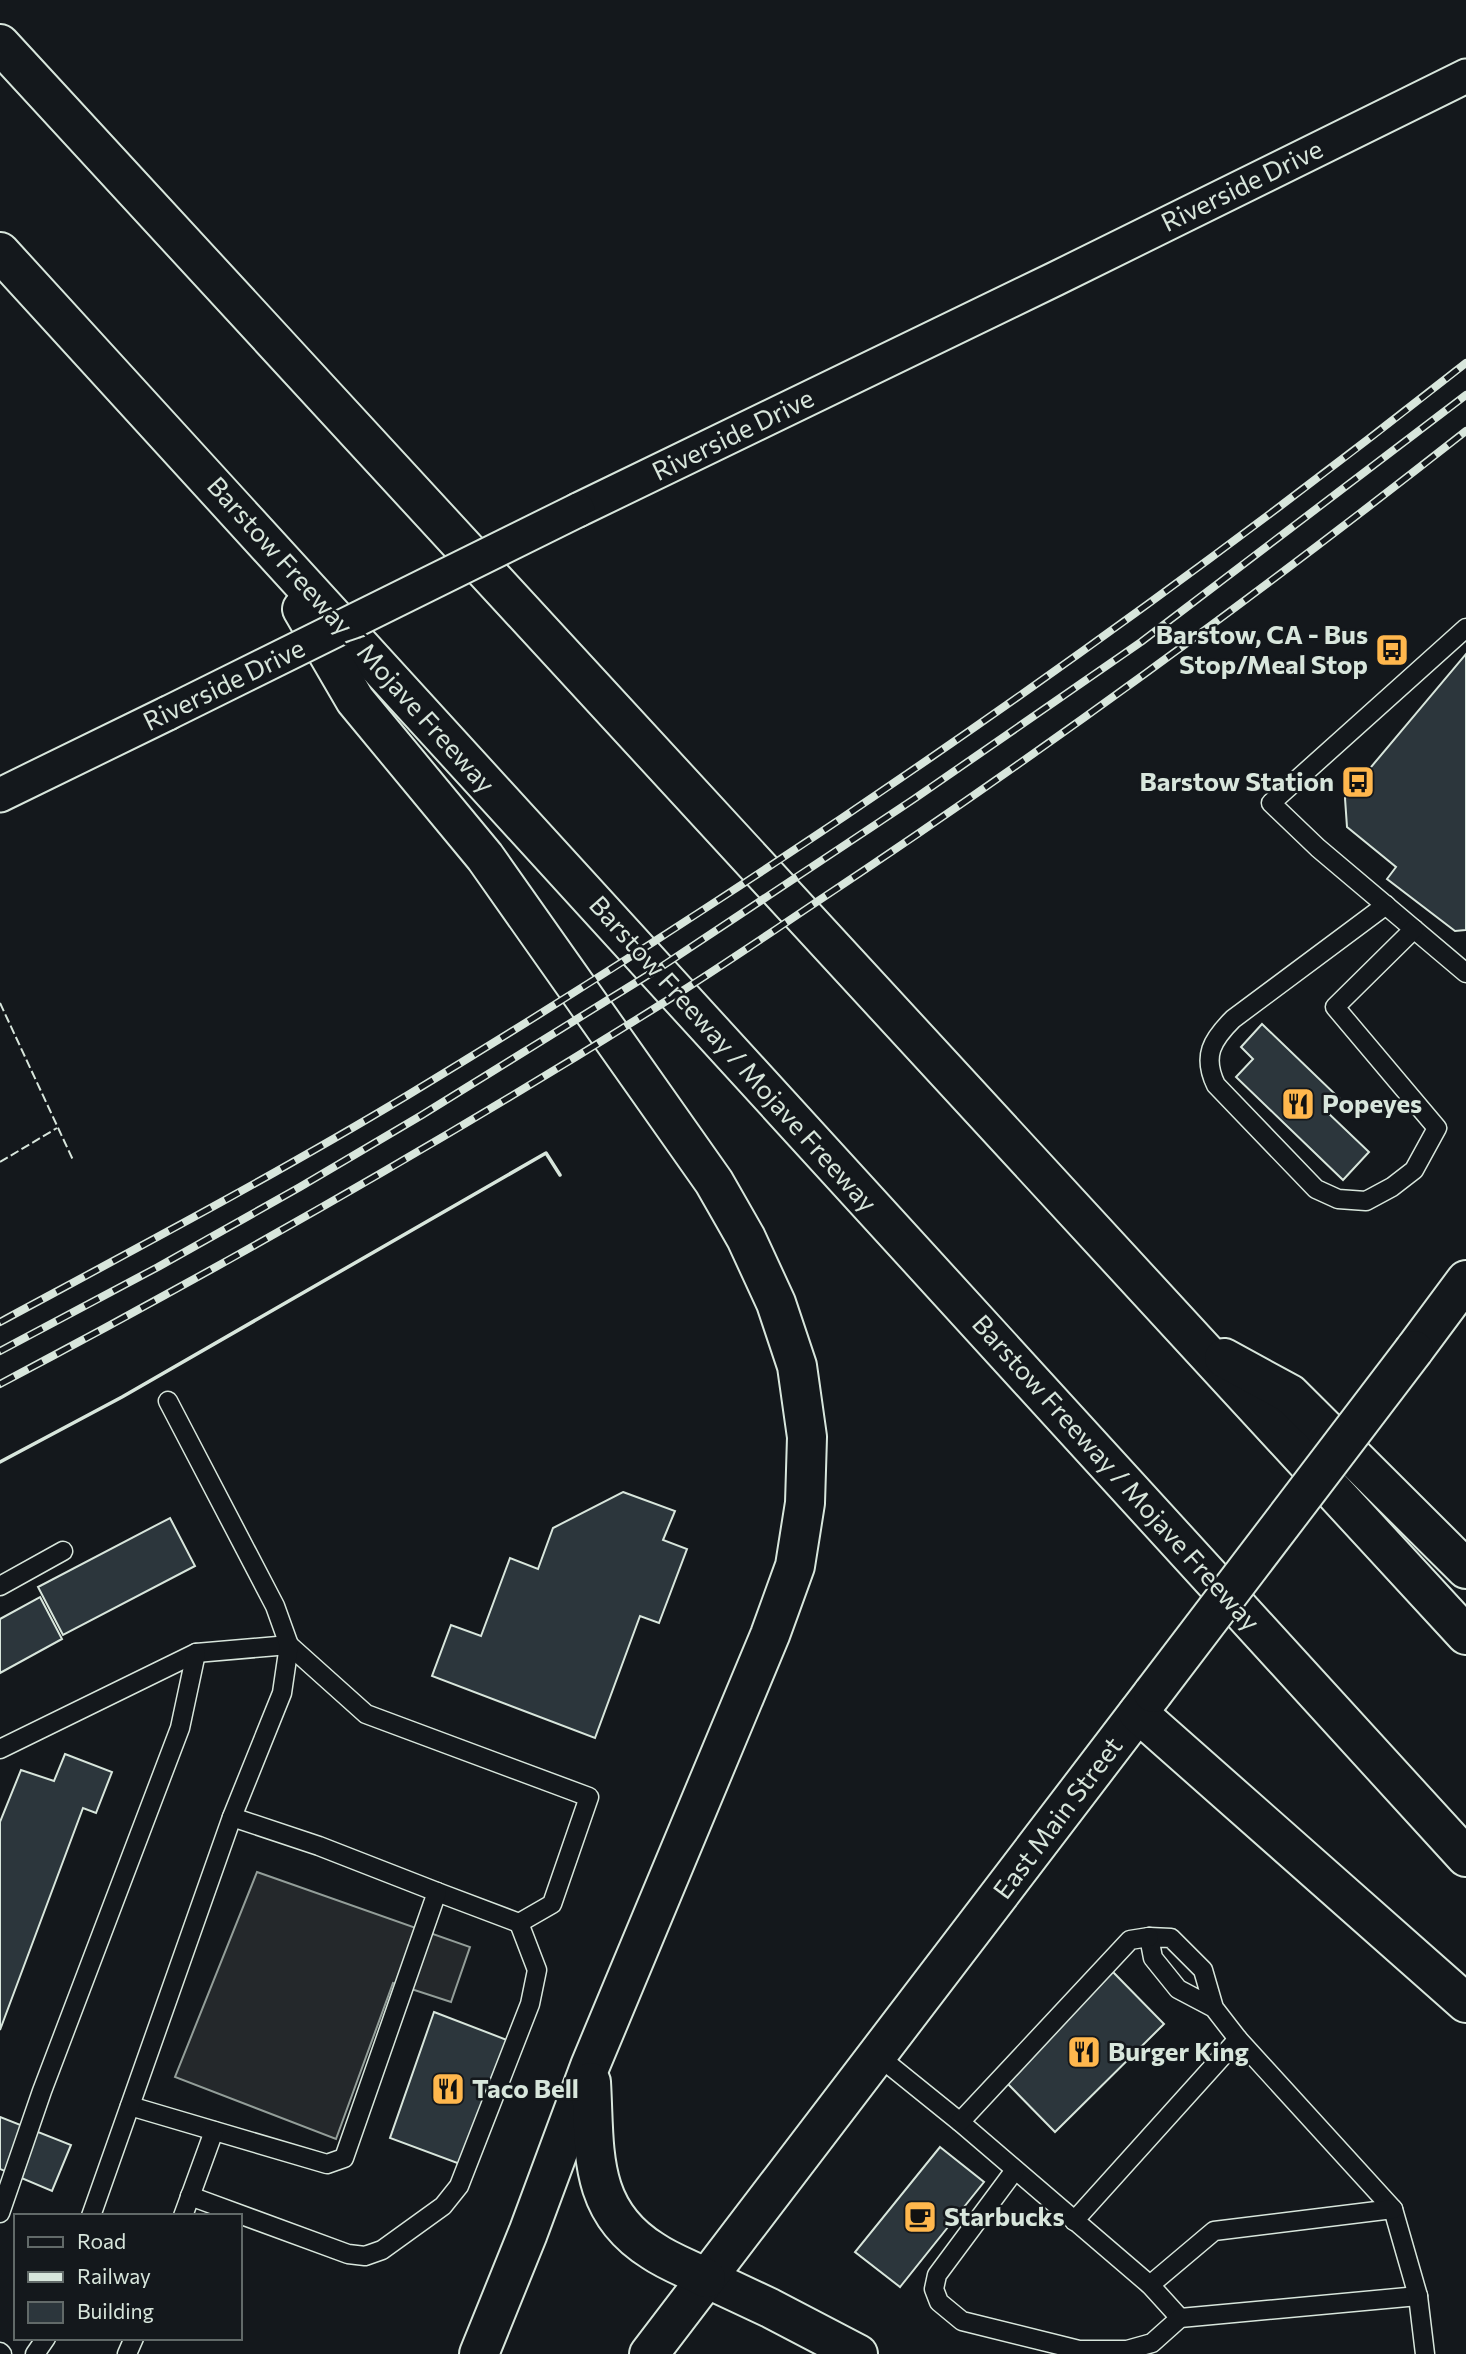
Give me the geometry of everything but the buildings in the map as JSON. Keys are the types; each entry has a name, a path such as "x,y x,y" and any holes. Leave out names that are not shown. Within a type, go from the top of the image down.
{"main road":[{"path":"0,44 1466,1634"},
{"name":"Barstow Freeway / Mojave Freeway","path":"0,252 1466,1857"},
{"path":"257,531 355,700 485,857 714,1182 746,1238 771,1292 797,1367 807,1437 805,1503 795,1566 770,1635 590,2066 528,2233 479,2354"},
{"name":"East Main Street","path":"649,2354 1466,1280"},
{"path":"1199,1345 1290,1394 1466,1569"},
{"path":"1146,1703 1466,2003"},
{"path":"590,2066 597,2175 607,2205 627,2230 652,2251 858,2354"}],"street":[{"name":"Riverside Drive","path":"0,795 1466,76"}],"lane":[{"path":"1466,628 1271,803 1318,848 1466,972"},
{"path":"1386,905 1233,1019 1216,1036 1210,1054 1210,1072 1216,1085 1307,1181 1316,1189 1338,1199 1366,1201 1392,1187 1414,1170 1437,1128 1335,1007 1415,929"},
{"path":"93,2214 232,1817 282,1693 289,1645 275,1606 168,1401"},
{"path":"0,1586 63,1551"},
{"path":"0,1749 196,1653 289,1645 366,1714 589,1797 552,1904 519,1923"},
{"path":"0,2213 47,2078 180,1728 196,1653"},
{"path":"232,1817 319,1846 519,1923 537,1970 530,2004 459,2186 443,2206 382,2250 365,2256 348,2254 242,2215"},
{"path":"130,2106 327,2164 344,2158 437,1892"},
{"path":"1149,1937 1153,1958 1178,1989 1214,2008"},
{"path":"960,2122 1130,1940 1171,1938 1203,1970 1214,2008 1238,2039 1393,2209 1418,2296 1425,2354"},
{"path":"1074,2221 1238,2039"},
{"path":"877,2055 960,2122 1150,2285 1180,2318"},
{"path":"184,2214 214,2131"},
{"path":"1015,2170 937,2276 934,2288 939,2302 962,2321 1079,2350 1127,2350 1152,2343 1180,2318 1418,2296"},
{"path":"190,2196 239,2214"},
{"path":"1150,2285 1214,2231 1393,2209"}],"shaded area":[{"path":"257,1872 470,1947 451,2002 393,1983 336,2139 175,2077"}],"railway":[{"path":"0,1322 358,1125 681,924 948,746 1080,653 1339,462 1466,363"},
{"path":"0,1351 300,1187 661,967 914,799 1141,642 1466,395"},
{"path":"0,1384 343,1195 512,1096 697,982 1066,731 1308,553 1466,431"}],"fence":[{"path":"0,1003 73,1160"},
{"path":"0,1162 57,1128"}],"wall":[{"path":"0,1462 122,1397 546,1153 560,1175"}],"place":[{"name":"Barstow, CA - Bus Stop/Meal Stop","path":"1392,650"},
{"name":"Barstow Station","path":"1358,782"},
{"name":"Popeyes","path":"1298,1104"},
{"name":"Burger King","path":"1084,2052"},
{"name":"Taco Bell","path":"448,2089"},
{"name":"Starbucks","path":"920,2217"}]}
